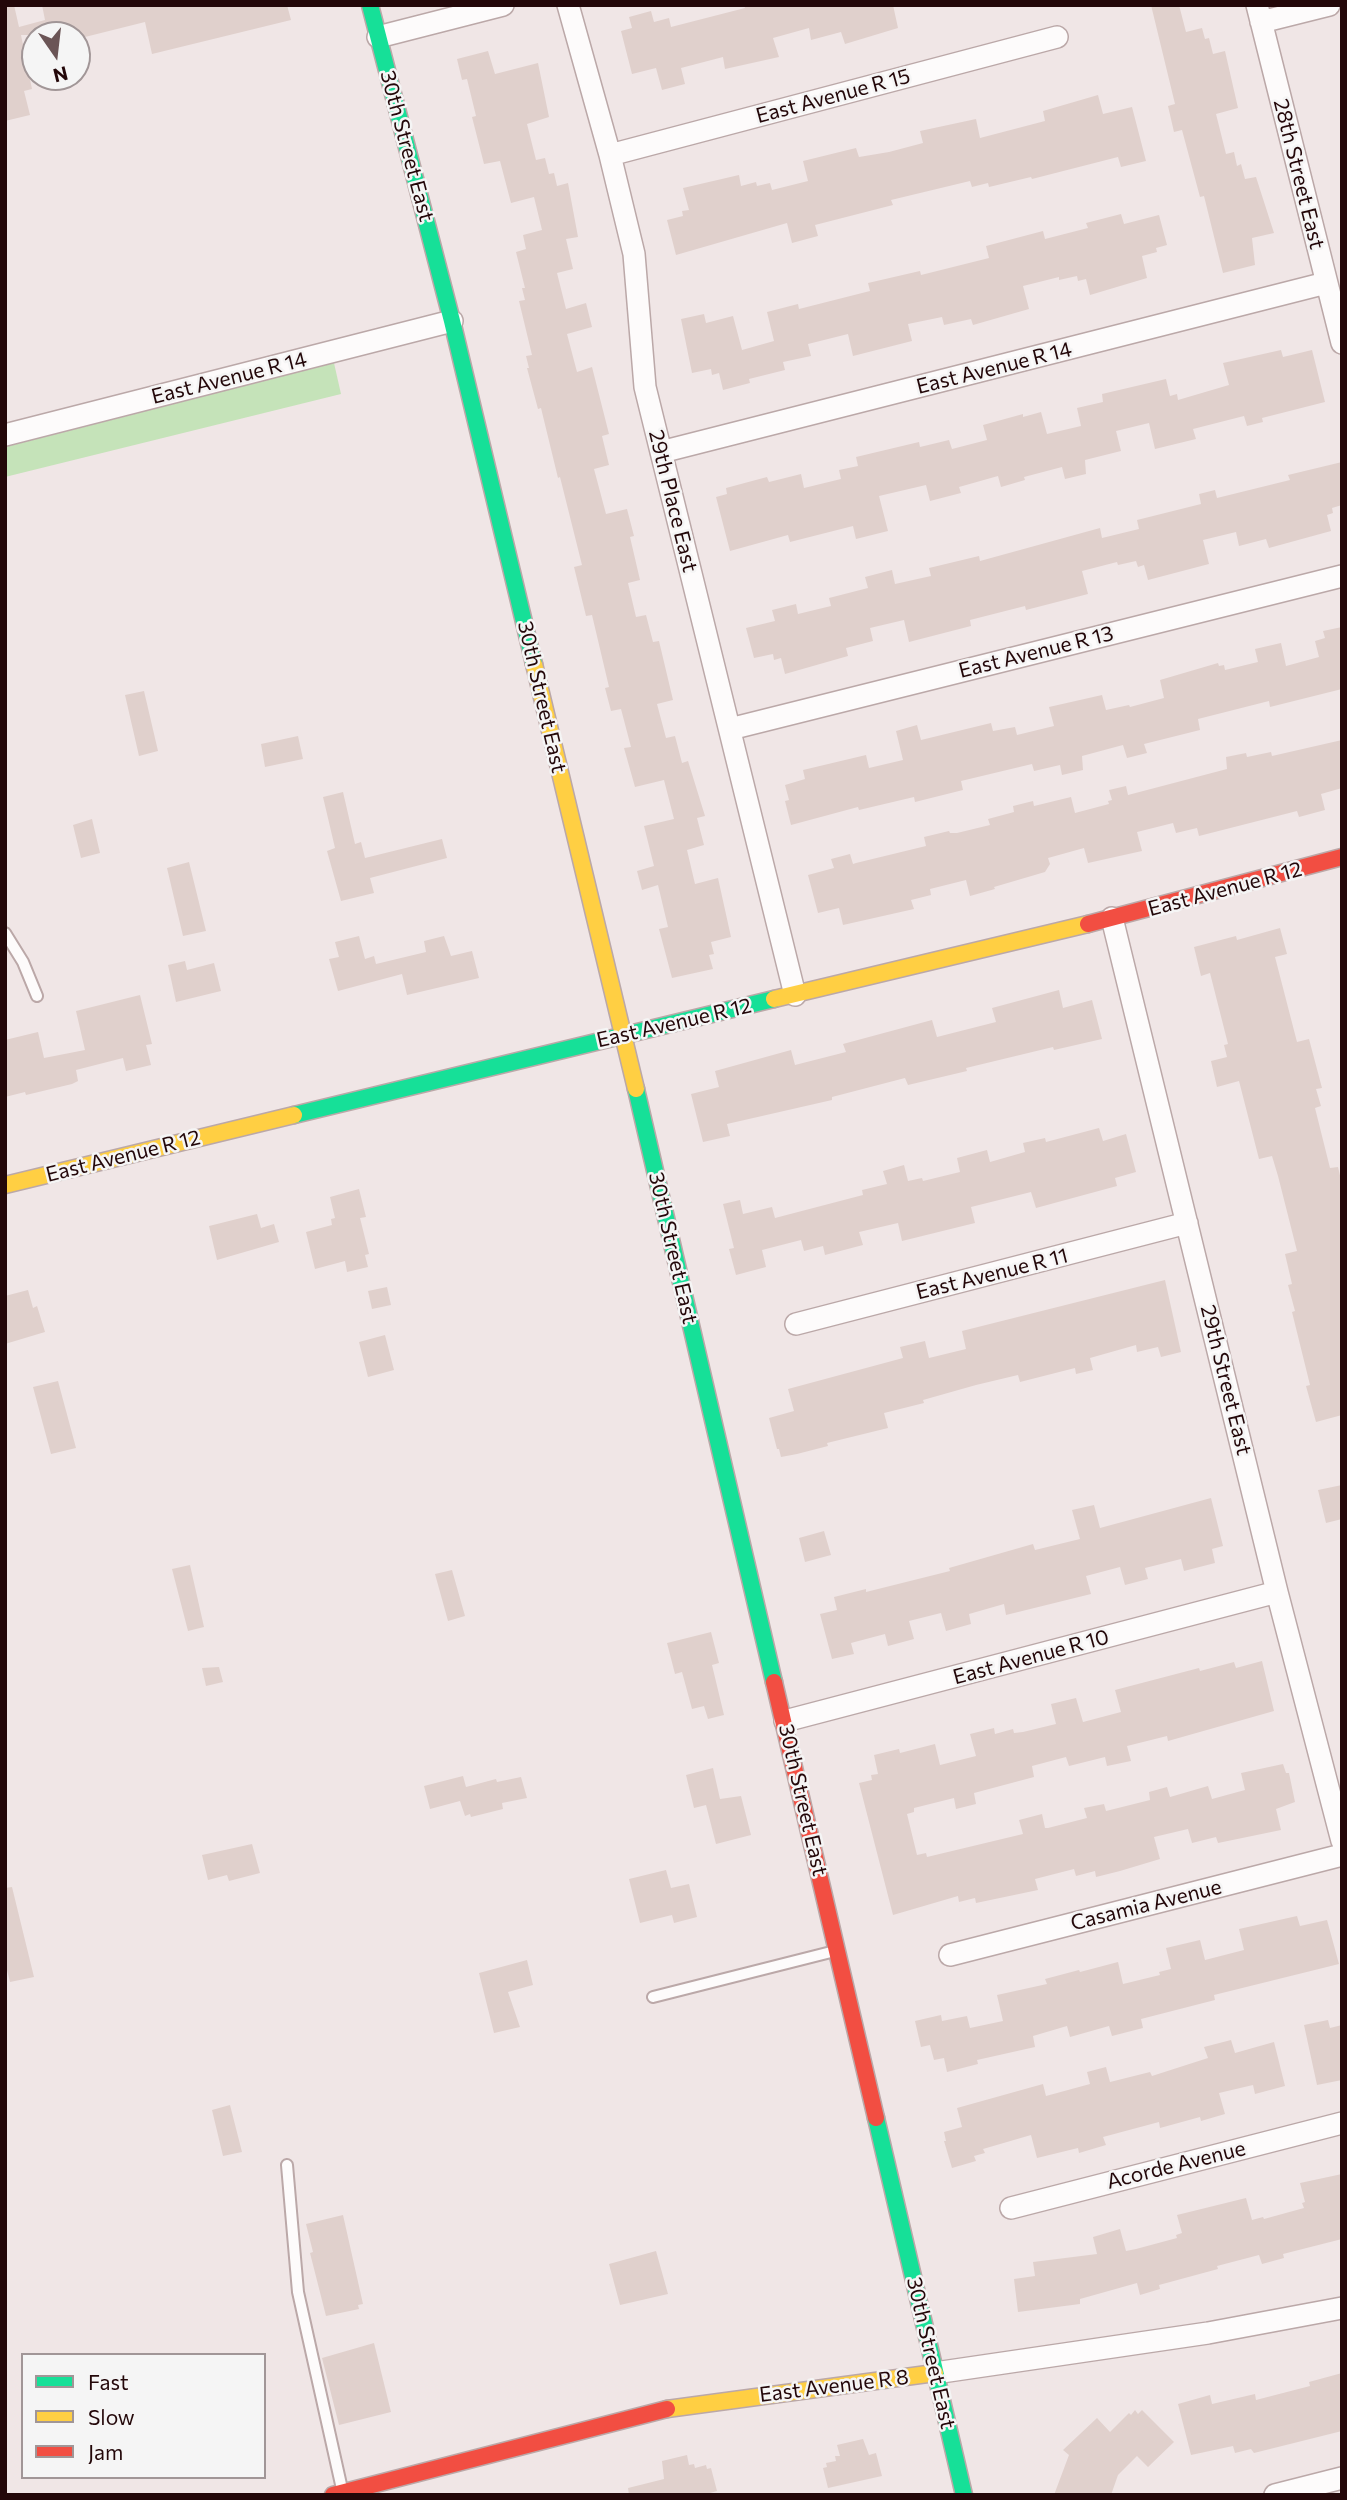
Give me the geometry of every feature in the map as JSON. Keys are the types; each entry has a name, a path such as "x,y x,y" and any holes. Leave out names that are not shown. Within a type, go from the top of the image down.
{"street":[{"name":"30th Street East","path":"370,5 452,321 623,1035 964,2495"},
{"path":"378,37 503,5"},
{"name":"29th Place East","path":"568,5 610,155 634,254 645,387 795,995"},
{"path":"1259,14 1329,5"},
{"name":"28th Street East","path":"1259,14 1342,343"},
{"name":"East Avenue R 15","path":"610,155 1057,37"},
{"name":"East Avenue R 14","path":"661,452 1326,283"},
{"name":"East Avenue R 14","path":"5,435 452,321"},
{"name":"East Avenue R 13","path":"730,729 1342,576"},
{"name":"East Avenue R 12","path":"5,1185 1112,918 1342,857"},
{"name":"29th Street East","path":"1112,918 1277,1592 1342,1841"},
{"name":"East Avenue R 11","path":"796,1324 1187,1223"},
{"name":"East Avenue R 10","path":"785,1721 1277,1592"},
{"name":"Casamia Avenue","path":"950,1955 1342,1856"},
{"name":"Acorde Avenue","path":"1011,2208 1342,2123"},
{"name":"East Avenue R 8","path":"338,2494 677,2406 935,2373 1208,2333 1342,2308"},
{"path":"1275,2495 1342,2478"}],"lane":[{"path":"5,933 23,962 37,996"},
{"path":"653,1997 838,1951"},
{"path":"287,2165 298,2292 338,2494"}],"green space":[{"path":"334,363 341,394 5,477 5,447"}],"building":[{"path":"5,5 14,5 21,26 21,91 24,91 30,115 5,121"},
{"path":"42,5 287,5 291,20 152,54 145,22 91,36 91,21 41,21 45,20"},
{"path":"744,5 893,5 898,28 845,44 841,32 811,40 809,28 773,38 779,57 725,69 723,57 681,68 685,84 662,90 656,68 632,74 621,31 632,28 629,17 651,11 654,22 669,18 671,27 745,8"},
{"path":"1151,5 1179,5 1186,32 1202,28 1205,39 1209,38 1213,54 1225,51 1238,108 1216,114 1226,154 1234,152 1237,166 1241,164 1245,179 1256,177 1274,233 1252,238 1255,265 1223,273 1204,196 1200,197 1182,130 1174,132 1168,106 1175,104"},
{"path":"488,51 495,74 538,63 549,117 527,124 536,160 545,158 549,174 554,173 557,186 568,183 578,237 566,239 573,269 557,273 566,309 586,303 592,327 567,334 577,372 592,367 609,434 602,436 609,465 594,469 606,514 627,509 634,536 630,537 640,580 628,583 636,617 646,615 653,642 659,641 673,700 657,704 666,738 675,736 682,763 688,761 705,816 697,818 704,845 687,850 695,884 718,878 731,937 711,942 714,954 709,955 713,969 672,978 659,929 668,927 658,885 642,890 637,871 654,866 644,826 674,819 664,780 635,787 624,748 631,747 621,709 611,711 605,688 609,687 592,615 586,616 574,567 582,565 541,408 538,409 527,368 526,356 532,355 519,301 525,300 522,288 525,288 516,252 526,249 523,235 542,230 534,197 511,203 500,161 484,164 472,117 476,116 467,79 462,80 457,59"},
{"path":"1098,95 1103,114 1132,107 1146,161 1121,167 1118,157 989,187 988,183 972,187 970,181 891,200 893,205 815,225 818,236 792,243 787,223 676,255 667,220 683,216 682,211 689,210 683,188 739,175 741,186 756,182 757,186 770,183 772,190 808,181 803,161 856,148 859,157 889,152 923,143 920,131 976,119 980,138 1045,121 1043,111"},
{"path":"1121,214 1124,224 1159,215 1167,245 1156,248 1157,252 1142,256 1147,278 1090,295 1086,279 1078,281 1077,276 1059,280 1059,277 1023,286 1029,309 973,325 971,319 944,325 942,317 908,324 912,341 853,356 848,334 808,344 811,356 783,362 785,370 749,379 750,383 723,390 719,373 712,375 711,369 692,373 681,319 704,314 706,323 733,316 742,350 774,341 767,312 798,304 799,309 870,291 868,283 920,271 921,275 989,258 986,246 1043,231 1045,239 1088,228 1086,223"},
{"path":"1281,350 1283,357 1312,350 1325,402 1262,418 1263,422 1247,426 1244,416 1193,429 1196,439 1155,449 1149,423 1116,431 1121,451 1085,460 1086,474 1065,479 1062,467 1024,477 1025,480 1001,487 998,476 959,487 961,493 930,501 926,485 879,496 888,531 856,539 853,526 790,542 788,535 730,551 716,497 727,494 726,488 767,477 769,482 801,474 804,488 841,479 839,470 858,466 856,457 919,442 920,447 949,440 952,449 987,440 983,425 1023,414 1023,417 1041,412 1047,434 1081,426 1077,408 1103,402 1102,394 1166,379 1170,396 1177,394 1178,400 1229,385 1223,363"},
{"path":"1342,462 1342,505 1332,508 1333,513 1327,515 1331,531 1269,548 1266,539 1239,546 1236,532 1203,540 1209,564 1148,580 1144,565 1138,567 1136,561 1118,565 1117,562 1082,571 1088,594 1026,610 1025,606 970,620 971,626 909,642 904,620 870,628 873,641 846,648 848,656 785,674 781,658 774,660 773,654 754,658 746,628 775,621 772,610 796,604 798,614 831,606 829,598 868,588 865,577 892,570 895,584 931,576 929,568 979,556 980,561 1100,528 1102,538 1139,529 1137,520 1201,504 1199,494 1215,490 1217,498 1290,480 1288,475"},
{"path":"1342,627 1342,689 1270,707 1269,701 1198,719 1200,730 1144,744 1147,753 1127,758 1123,745 1082,756 1083,770 1062,775 1060,765 1034,771 1032,764 961,781 963,790 915,802 914,797 859,810 858,807 791,825 785,801 789,800 785,785 805,779 803,770 866,755 869,768 903,760 896,731 917,725 921,740 991,723 993,731 1015,727 1017,735 1054,726 1049,707 1102,695 1106,710 1164,698 1160,680 1218,663 1219,666 1224,665 1225,670 1258,662 1255,649 1281,643 1286,666 1319,657 1315,641 1325,638 1323,631"},
{"path":"144,691 158,751 139,756 125,695"},
{"path":"298,736 303,759 265,767 261,744"},
{"path":"1342,740 1342,788 1321,794 1325,810 1299,817 1297,811 1199,836 1197,828 1176,833 1173,823 1137,832 1142,851 1088,863 1084,848 1048,858 1050,864 1045,872 970,896 966,880 930,889 931,895 911,900 914,909 843,925 839,908 818,913 808,875 834,868 831,859 850,854 853,864 926,846 924,837 990,825 988,819 1014,812 1013,806 1033,801 1034,806 1071,797 1075,813 1109,804 1108,801 1112,800 1109,790 1126,786 1128,795 1227,769 1226,757 1246,753 1247,757 1271,752 1272,756"},
{"path":"343,792 355,844 361,842 365,858 442,839 447,858 370,878 374,893 341,901 327,851 335,848 323,797"},
{"path":"92,819 100,853 81,858 73,825"},
{"path":"189,862 206,931 183,936 167,868"},
{"path":"1280,928 1287,954 1275,957 1297,1042 1309,1039 1322,1088 1316,1089 1321,1106 1315,1108 1330,1168 1338,1167 1342,1184 1342,1415 1316,1422 1306,1386 1310,1385 1288,1285 1292,1284 1285,1254 1297,1251 1278,1176 1272,1156 1259,1159 1239,1081 1217,1087 1211,1061 1227,1057 1224,1045 1228,1044 1210,973 1201,976 1194,947 1236,936 1237,940"},
{"path":"359,936 365,959 374,956 376,964 426,952 424,941 444,936 451,956 472,951 479,978 407,995 402,974 338,991 329,959 339,957 335,942"},
{"path":"185,961 187,970 214,963 221,991 176,1002 168,965"},
{"path":"1059,990 1063,1008 1092,1000 1102,1039 1054,1050 1053,1047 908,1085 905,1078 832,1097 832,1100 727,1124 730,1136 703,1142 691,1094 719,1087 715,1071 791,1050 795,1065 846,1052 843,1044 932,1020 937,1037 996,1022 992,1008"},
{"path":"140,995 152,1044 146,1045 151,1065 126,1071 123,1058 76,1070 78,1081 72,1084 5,1097 5,1040 38,1032 44,1058 85,1050 76,1011"},
{"path":"1099,1128 1103,1141 1126,1134 1136,1172 1115,1178 1117,1186 1036,1208 1031,1192 971,1207 975,1223 902,1241 898,1223 859,1232 863,1245 825,1255 823,1246 804,1251 801,1240 762,1250 766,1267 736,1275 729,1249 734,1248 723,1204 740,1200 743,1214 772,1207 775,1218 863,1195 862,1190 887,1184 883,1171 904,1165 908,1181 922,1178 923,1181 960,1172 957,1158 987,1150 990,1162 1025,1152 1023,1143 1045,1138 1046,1142"},
{"path":"359,1189 366,1217 360,1218 369,1254 365,1255 368,1267 347,1272 345,1261 315,1269 306,1232 332,1225 331,1219 335,1218 330,1197"},
{"path":"257,1214 261,1228 274,1224 279,1242 217,1260 209,1226"},
{"path":"1165,1280 1181,1352 1161,1357 1158,1347 1137,1352 1136,1345 1090,1358 1093,1370 1076,1374 1075,1368 1020,1382 1018,1375 976,1385 884,1413 888,1428 827,1443 828,1446 797,1454 781,1457 777,1449 769,1418 794,1411 788,1389 903,1358 900,1347 925,1341 929,1358 966,1349 962,1331"},
{"path":"387,1287 391,1305 372,1309 368,1291"},
{"path":"28,1290 33,1308 37,1306 45,1332 5,1344 5,1296"},
{"path":"385,1335 394,1370 368,1377 359,1342"},
{"path":"58,1381 76,1448 51,1454 33,1387"},
{"path":"1342,1485 1342,1519 1326,1523 1318,1490"},
{"path":"1211,1498 1223,1546 1212,1549 1215,1563 1184,1571 1181,1559 1145,1568 1148,1579 1125,1585 1120,1567 1086,1576 1091,1594 1006,1615 1004,1604 969,1614 971,1624 946,1631 941,1613 909,1621 914,1639 888,1646 885,1634 851,1643 854,1654 832,1659 820,1614 837,1610 834,1597 866,1589 866,1592 950,1571 949,1568 1033,1544 1035,1550 1080,1539 1072,1510 1094,1505 1100,1528"},
{"path":"824,1531 831,1555 805,1562 799,1538"},
{"path":"190,1565 204,1627 188,1631 172,1569"},
{"path":"452,1570 465,1616 448,1621 435,1574"},
{"path":"711,1632 719,1663 712,1665 724,1715 708,1719 704,1706 692,1709 682,1672 675,1674 667,1643"},
{"path":"1262,1661 1274,1711 1168,1741 1167,1736 1127,1746 1131,1761 1107,1766 1105,1757 1069,1766 1066,1757 1032,1766 1034,1777 974,1793 976,1804 956,1809 954,1798 914,1808 914,1812 907,1814 917,1855 926,1853 927,1857 1023,1834 1019,1820 1042,1814 1045,1828 1048,1828 1087,1818 1084,1808 1104,1804 1106,1811 1150,1800 1149,1792 1167,1787 1170,1797 1208,1786 1212,1799 1245,1790 1241,1773 1283,1764 1286,1773 1289,1773 1295,1802 1276,1809 1281,1830 1218,1843 1216,1837 1192,1843 1188,1829 1154,1837 1160,1859 1120,1871 1096,1877 1095,1871 1076,1876 1074,1869 1035,1879 1038,1890 976,1903 975,1898 959,1902 958,1896 893,1915 859,1783 872,1780 871,1775 878,1774 874,1755 899,1749 900,1753 935,1744 940,1765 976,1756 970,1734 994,1728 995,1734 1013,1729 1014,1733 1023,1732 1056,1724 1051,1704 1076,1698 1083,1722 1121,1712 1115,1690 1199,1668 1200,1671 1234,1662 1236,1668"},
{"path":"219,1667 223,1682 206,1686 202,1668"},
{"path":"713,1768 720,1799 741,1796 751,1835 716,1844 706,1805 694,1808 686,1775"},
{"path":"463,1776 466,1787 496,1779 497,1782 521,1777 527,1798 502,1803 503,1809 471,1817 470,1814 465,1816 460,1801 430,1809 424,1786"},
{"path":"252,1844 260,1873 229,1881 227,1875 208,1880 202,1855"},
{"path":"666,1870 671,1888 689,1884 697,1917 674,1923 672,1915 640,1923 629,1879"},
{"path":"12,1887 34,1977 10,1982 5,1962 5,1888"},
{"path":"1297,1916 1300,1926 1327,1920 1339,1964 1214,1995 1215,2000 1141,2019 1143,2028 1112,2036 1109,2026 1070,2037 1067,2026 1033,2036 1035,2047 977,2060 978,2064 947,2072 944,2058 934,2060 930,2045 921,2047 915,2021 941,2015 942,2021 967,2016 970,2028 1003,2021 997,1995 1047,1984 1045,1979 1118,1962 1123,1984 1160,1975 1159,1972 1171,1969 1166,1948 1200,1940 1205,1960 1244,1950 1239,1929"},
{"path":"527,1960 533,1985 508,1992 520,2027 494,2033 479,1973"},
{"path":"1328,2020 1330,2028 1342,2025 1342,2080 1317,2085 1304,2025"},
{"path":"1231,2040 1235,2053 1274,2042 1285,2086 1255,2094 1253,2085 1219,2093 1225,2114 1201,2121 1200,2117 1160,2128 1159,2122 1103,2137 1106,2145 1079,2153 1078,2148 1037,2158 1031,2135 983,2149 985,2153 974,2156 976,2161 952,2168 944,2132 962,2127 957,2108 1043,2084 1046,2096 1090,2084 1087,2072 1106,2067 1110,2082 1150,2072 1152,2076 1208,2058 1204,2047"},
{"path":"230,2105 242,2152 223,2156 212,2110"},
{"path":"1342,2174 1342,2239 1283,2254 1284,2258 1262,2264 1259,2255 1217,2266 1218,2269 1159,2285 1160,2289 1140,2295 1137,2283 1080,2299 1080,2304 1018,2312 1014,2279 1035,2276 1033,2262 1097,2254 1093,2237 1120,2229 1126,2251 1177,2238 1176,2235 1182,2233 1177,2215 1246,2198 1252,2220 1304,2208 1300,2183"},
{"path":"343,2215 363,2304 358,2305 359,2309 326,2316 310,2253 313,2252 306,2224"},
{"path":"656,2251 668,2294 620,2305 609,2264"},
{"path":"374,2343 391,2412 339,2425 322,2358"},
{"path":"1342,2373 1342,2431 1254,2453 1251,2449 1235,2453 1233,2446 1191,2455 1178,2404 1210,2395 1212,2404 1255,2394 1256,2400 1310,2386 1309,2382"},
{"path":"1135,2410 1138,2414 1142,2410 1174,2442 1148,2467 1137,2456 1118,2475 1111,2495 1054,2495 1069,2455 1063,2450 1097,2418 1110,2432"},
{"path":"863,2439 869,2455 876,2453 882,2476 828,2488 823,2468 827,2467 826,2463 836,2461 835,2456 840,2456 837,2445"},
{"path":"687,2455 689,2465 694,2464 695,2468 706,2465 707,2469 711,2468 717,2491 703,2495 629,2495 628,2488 664,2479 662,2461"}],"traffic: fast":[{"path":"370,5 452,321 534,664"},
{"path":"294,1115 774,999"},
{"path":"636,1089 774,1682"},
{"path":"876,2118 964,2495"}],"traffic: slow":[{"path":"534,664 636,1089"},
{"path":"774,999 1088,924"},
{"path":"5,1185 294,1115"},
{"path":"667,2409 935,2373"}],"traffic: jam":[{"path":"1088,924 1342,857"},
{"path":"774,1682 876,2118"},
{"path":"333,2495 667,2409"}]}
